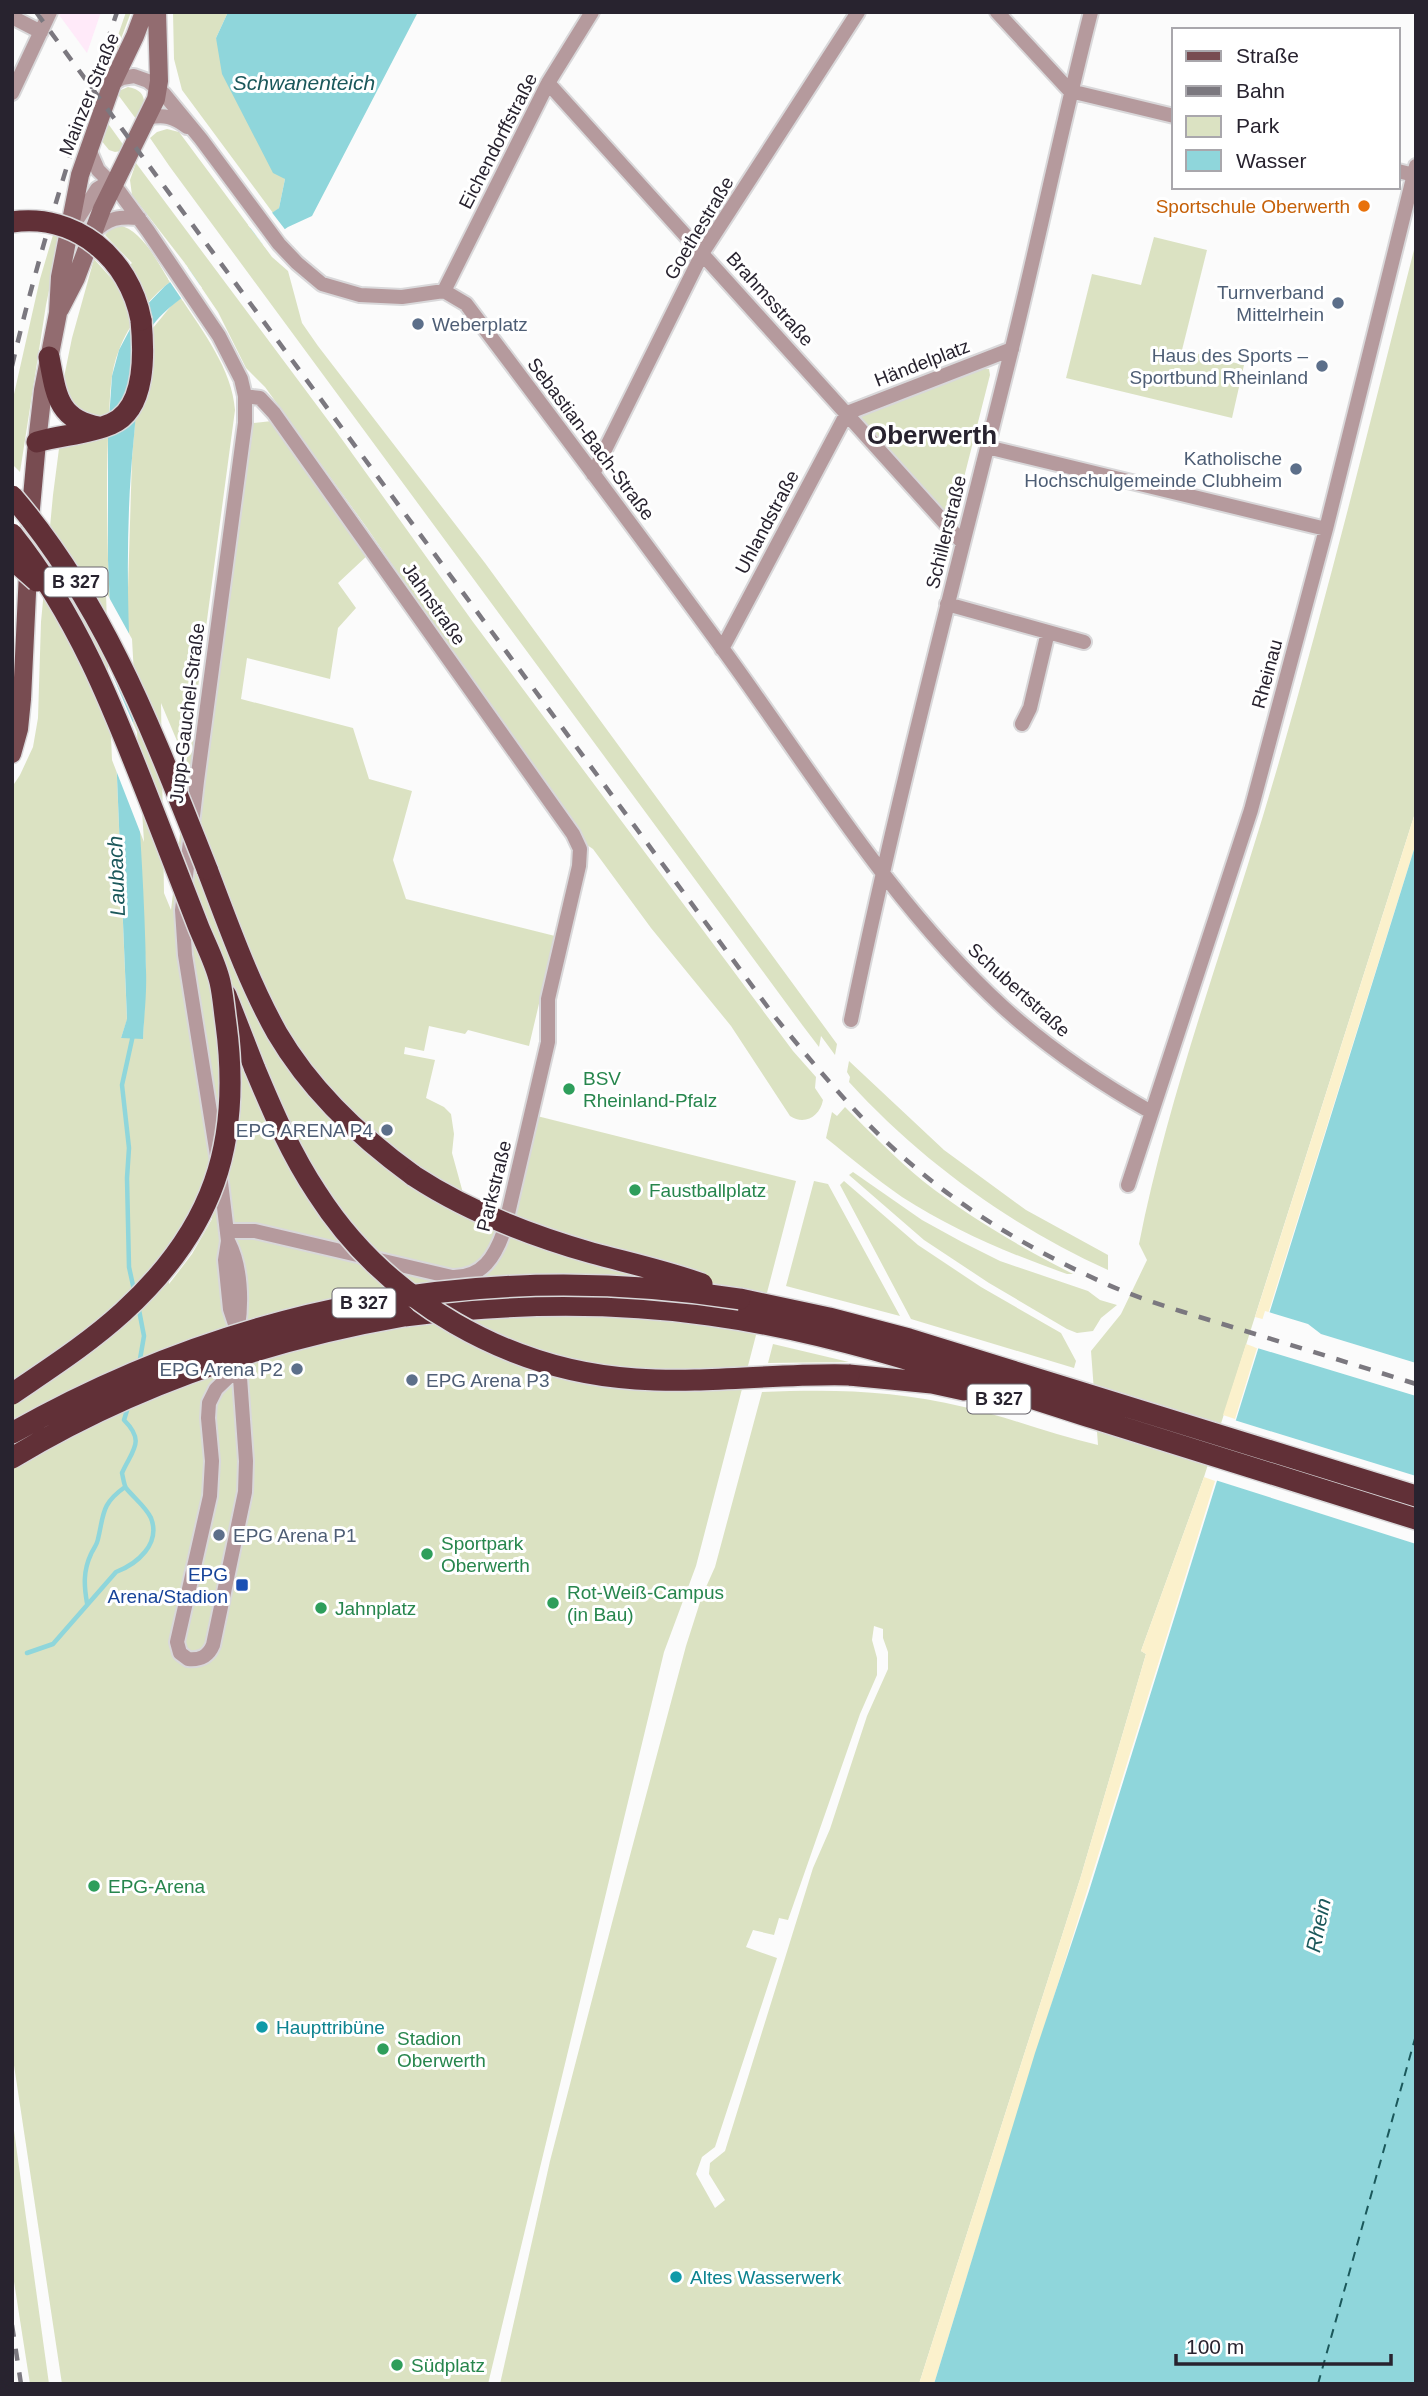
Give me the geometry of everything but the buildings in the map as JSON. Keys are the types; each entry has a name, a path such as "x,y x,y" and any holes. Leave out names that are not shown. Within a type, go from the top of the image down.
{"highway":[{"path":"12,222 55,224 82,235 110,256 131,288 139,309 143,339 139,384 134,400 123,416 111,424 37,442"},
{"path":"49,357 56,393 64,410 82,423 101,427"},
{"name":"B 327","path":"12,496 60,557 115,650 151,729 257,993 286,1046 331,1106 366,1140 391,1159 433,1188 482,1214 546,1239 669,1273 740,1299"},
{"name":"B 327","path":"12,534 79,634 109,699 220,980 287,1140 317,1194 334,1217 365,1254 388,1275 424,1303 475,1336 553,1365 610,1377 665,1380 830,1374 875,1377 957,1388 1102,1430 1146,1434"},
{"path":"12,559 59,601"},
{"name":"B 327","path":"12,1394 92,1339 122,1314 161,1273 201,1216 221,1165 229,1122 230,1064 220,980"},
{"name":"B 327","path":"12,1433 92,1391 180,1354 294,1318 379,1300 449,1290 563,1285 666,1289 740,1299 909,1339 1416,1496"},
{"name":"B 327","path":"12,1458 131,1396 204,1367 284,1341 404,1316 476,1308 544,1306 659,1310 710,1315 840,1341 1416,1519"}],"main road":[{"name":"Mainzer Straße","path":"12,754 19,729 22,699 31,508 37,442"}],"street":[{"path":"12,93 50,12"},
{"name":"Mainzer Straße","path":"37,442 58,313 60,277 80,175 112,83 144,12"},
{"name":"Mainzer Straße","path":"58,313 76,278 113,185 148,118 158,89 157,12"},
{"name":"Eichendorffstraße","path":"444,291 548,83 592,12"},
{"name":"Goethestraße","path":"593,474 703,252 859,12"},
{"path":"997,12 1070,91 1172,116"},
{"name":"Schillerstraße","path":"851,1020 881,872 1012,349 1070,91 1091,12"},
{"path":"12,17 41,32"},
{"path":"112,83 134,76 158,89 201,139 279,244 297,264 322,284 360,295 402,297 444,291"},
{"name":"Brahmsstraße","path":"548,83 962,542"},
{"path":"148,118 171,117 201,139"},
{"name":"Jupp-Gauchel-Straße","path":"88,147 98,170 139,219 194,298 229,354 241,379 245,396 245,423 182,911 185,955 220,1174 227,1236 235,1258 240,1307 237,1330 246,1473 243,1507 211,1651 204,1658 188,1659 180,1653 177,1642 210,1496 212,1461 208,1410 216,1390 239,1367"},
{"name":"Rheinau","path":"1129,1185 1251,810 1326,529 1415,170"},
{"name":"Mainzer Straße","path":"68,233 97,189 113,185"},
{"path":"92,234 108,220 121,217 139,219"},
{"name":"Sebastian-Bach-Straße","path":"444,291 466,304 722,649 881,872"},
{"name":"Händelplatz","path":"847,413 1012,349"},
{"name":"Jahnstraße","path":"245,396 260,398 274,412 573,834 580,849"},
{"name":"Uhlandstraße","path":"722,649 847,413"},
{"path":"987,447 1326,529"},
{"path":"947,604 1084,642"},
{"path":"1022,724 1030,708 1048,632"},
{"name":"Parkstraße","path":"227,1236 255,1231 453,1277 476,1273 492,1259 504,1231 548,1042 548,999 579,866 580,849"},
{"name":"Schubertstraße","path":"881,872 961,967 1003,1007 1050,1047 1105,1086 1151,1112"}],"shaded area":[{"path":"57,12 101,12 87,53"}],"green space":[{"path":"126,12 131,12 106,79 104,76"},
{"path":"173,12 228,12 216,38 285,179 279,208 273,213 182,90 174,59"},
{"path":"128,87 143,96 144,106 139,123 116,92"},
{"path":"104,118 127,150 109,150 100,139"},
{"path":"167,129 179,132 272,257 288,271 302,323 318,346 485,563 837,1044 835,1055 821,1036 819,1047 803,1026 170,167 150,138"},
{"path":"136,163 336,431 473,622 793,1051 816,1077 815,1088 823,1100 819,1111 811,1118 801,1120 790,1116 731,1026 651,928 593,849 584,843 367,528 265,387 246,368 218,312 184,262 132,195 130,180"},
{"name":"Sportpark Oberwerth","path":"118,225 135,233 170,282 147,304 123,340 116,358 110,393 108,560 127,1020 121,1038 143,1038 146,971 127,621 132,458 140,364 148,334 181,298 222,366 233,395 235,410 191,740 210,743 253,423 272,421 369,554 338,583 356,608 338,628 330,679 247,658 241,699 353,728 369,779 412,791 393,860 406,899 555,936 529,1046 468,1030 465,1034 429,1026 424,1051 405,1047 404,1054 435,1060 426,1098 444,1107 451,1114 454,1134 452,1153 463,1193 513,1216 537,1116 796,1181 696,1566 664,1652 488,2384 62,2384 12,2052 12,787 33,747 38,718 41,622 64,410 62,387 72,338 94,259 112,279 132,263 105,235","holes":["161,703 188,767 171,910 164,893","208,1176 212,1219 192,1254 169,1284 166,1252 192,1213"]},
{"path":"53,235 60,237 46,305 20,472 12,464 12,403 40,279"},
{"path":"1154,237 1207,250 1182,350 1244,365 1232,418 1066,378 1092,274 1141,285"},
{"path":"1416,242 1416,810 1204,1477 1141,1651 1146,1654 1081,1876 919,2384 500,2384 550,2161 613,1919 686,1646 702,1596 715,1567 762,1392 839,1391 913,1397 981,1411 1098,1445 1091,1351 1121,1314 1147,1260 1139,1244 1165,1136 1284,745 1324,602","holes":["874,1626 883,1629 888,1652 888,1669 867,1716 830,1829 813,1868 725,2151 710,2163 709,2174 725,2200 715,2208 696,2174 702,2157 715,2147 777,1958 746,1947 753,1930 774,1935 779,1918 788,1920 860,1714 877,1675 877,1658 872,1640"]},
{"path":"978,368 989,369 990,375 955,513 950,516 862,423 861,418 866,411"},
{"path":"849,1061 944,1150 1026,1210 1108,1255 1108,1270 1072,1253 1002,1212 937,1165 906,1139 849,1082"},
{"path":"845,1107 903,1163 940,1194 995,1231 1073,1274 1003,1250 941,1220 892,1190 826,1138 832,1112 837,1116"},
{"path":"853,1172 922,1220 962,1242 1000,1261 1088,1291 1100,1300 1117,1305 1101,1318 1093,1331 1077,1333 1067,1329 989,1283 924,1240 849,1175"},
{"path":"814,1181 828,1184 900,1316 786,1286"},
{"path":"844,1181 918,1245 981,1287 1061,1333 1076,1361 1074,1368 911,1319 840,1185"},
{"path":"773,1344 849,1362 768,1363"},
{"path":"12,2116 49,2384 30,2384 12,2269"}],"sand":[{"path":"1416,810 1416,843 1266,1320 1255,1317"},
{"path":"1246,1344 1257,1348 1235,1419 1223,1415"},
{"path":"1204,1477 1215,1481 934,2384 919,2384 1081,1876 1146,1654 1141,1651"}],"water":[{"name":"Schwanenteich","path":"228,12 418,12 312,216 288,227 263,244 250,228 279,208 285,179 273,173 222,74 216,38"},
{"path":"188,268 200,285 156,321 147,336 140,360 129,503 128,569 146,987 143,1039 121,1038 127,1019 108,560 108,434 112,376 119,350 138,314 165,286"},
{"name":"Rhein","path":"1416,843 1416,2384 934,2384 1035,2053 1089,1891"}],"pier":[{"path":"270,210 287,232 265,247 248,225"},
{"path":"186,265 202,288 183,301 168,279"},
{"path":"106,592 132,639 137,728 108,662"},
{"path":"108,665 137,732 144,842 112,760"},
{"path":"1265,1311 1308,1324 1321,1334 1416,1363 1416,1396 1254,1347"},
{"path":"1231,1419 1416,1476 1416,1544 1212,1479"}],"waterway":[{"name":"Laubach","path":"133,1035 122,1085 129,1148 129,1267 134,1290"},
{"name":"Laubach","path":"138,1305 144,1336 139,1365"},
{"name":"Laubach","path":"27,1653 53,1644 116,1572 132,1564 150,1544 153,1536 151,1518 126,1488 122,1473 136,1440 124,1420 128,1407"},
{"name":"Laubach","path":"87,1603 85,1572 105,1510 111,1499 125,1487"}],"ferry route":[{"path":"1318,2384 1416,2035"}],"railway":[{"path":"36,12 775,1017 827,1079 882,1138 923,1174 988,1221 1033,1248 1104,1283 1166,1306 1416,1384"},
{"path":"12,366 47,232 117,12"},
{"path":"12,2325 21,2384"}],"place":[{"name":"Sportschule Oberwerth","path":"1364,206"},
{"name":"Turnverband Mittelrhein","path":"1338,303"},
{"name":"Weberplatz","path":"418,324"},
{"name":"Haus des Sports – Sportbund Rheinland","path":"1322,366"},
{"name":"Katholische Hochschulgemeinde Clubheim","path":"1296,469"},
{"name":"BSV Rheinland-Pfalz","path":"569,1089"},
{"name":"EPG ARENA P4","path":"387,1130"},
{"name":"Faustballplatz","path":"635,1190"},
{"name":"EPG Arena P2","path":"297,1369"},
{"name":"EPG Arena P3","path":"412,1380"},
{"name":"EPG Arena P1","path":"219,1535"},
{"name":"Sportpark Oberwerth","path":"427,1554"},
{"name":"EPG Arena/Stadion","path":"242,1585"},
{"name":"Rot-Weiß-Campus (in Bau)","path":"553,1603"},
{"name":"Jahnplatz","path":"321,1608"},
{"name":"EPG-Arena","path":"94,1886"},
{"name":"Haupttribüne","path":"262,2027"},
{"name":"Stadion Oberwerth","path":"383,2049"},
{"name":"Altes Wasserwerk","path":"676,2277"},
{"name":"Südplatz","path":"397,2365"}],"district":[{"name":"Oberwerth","path":"932,435"}]}
